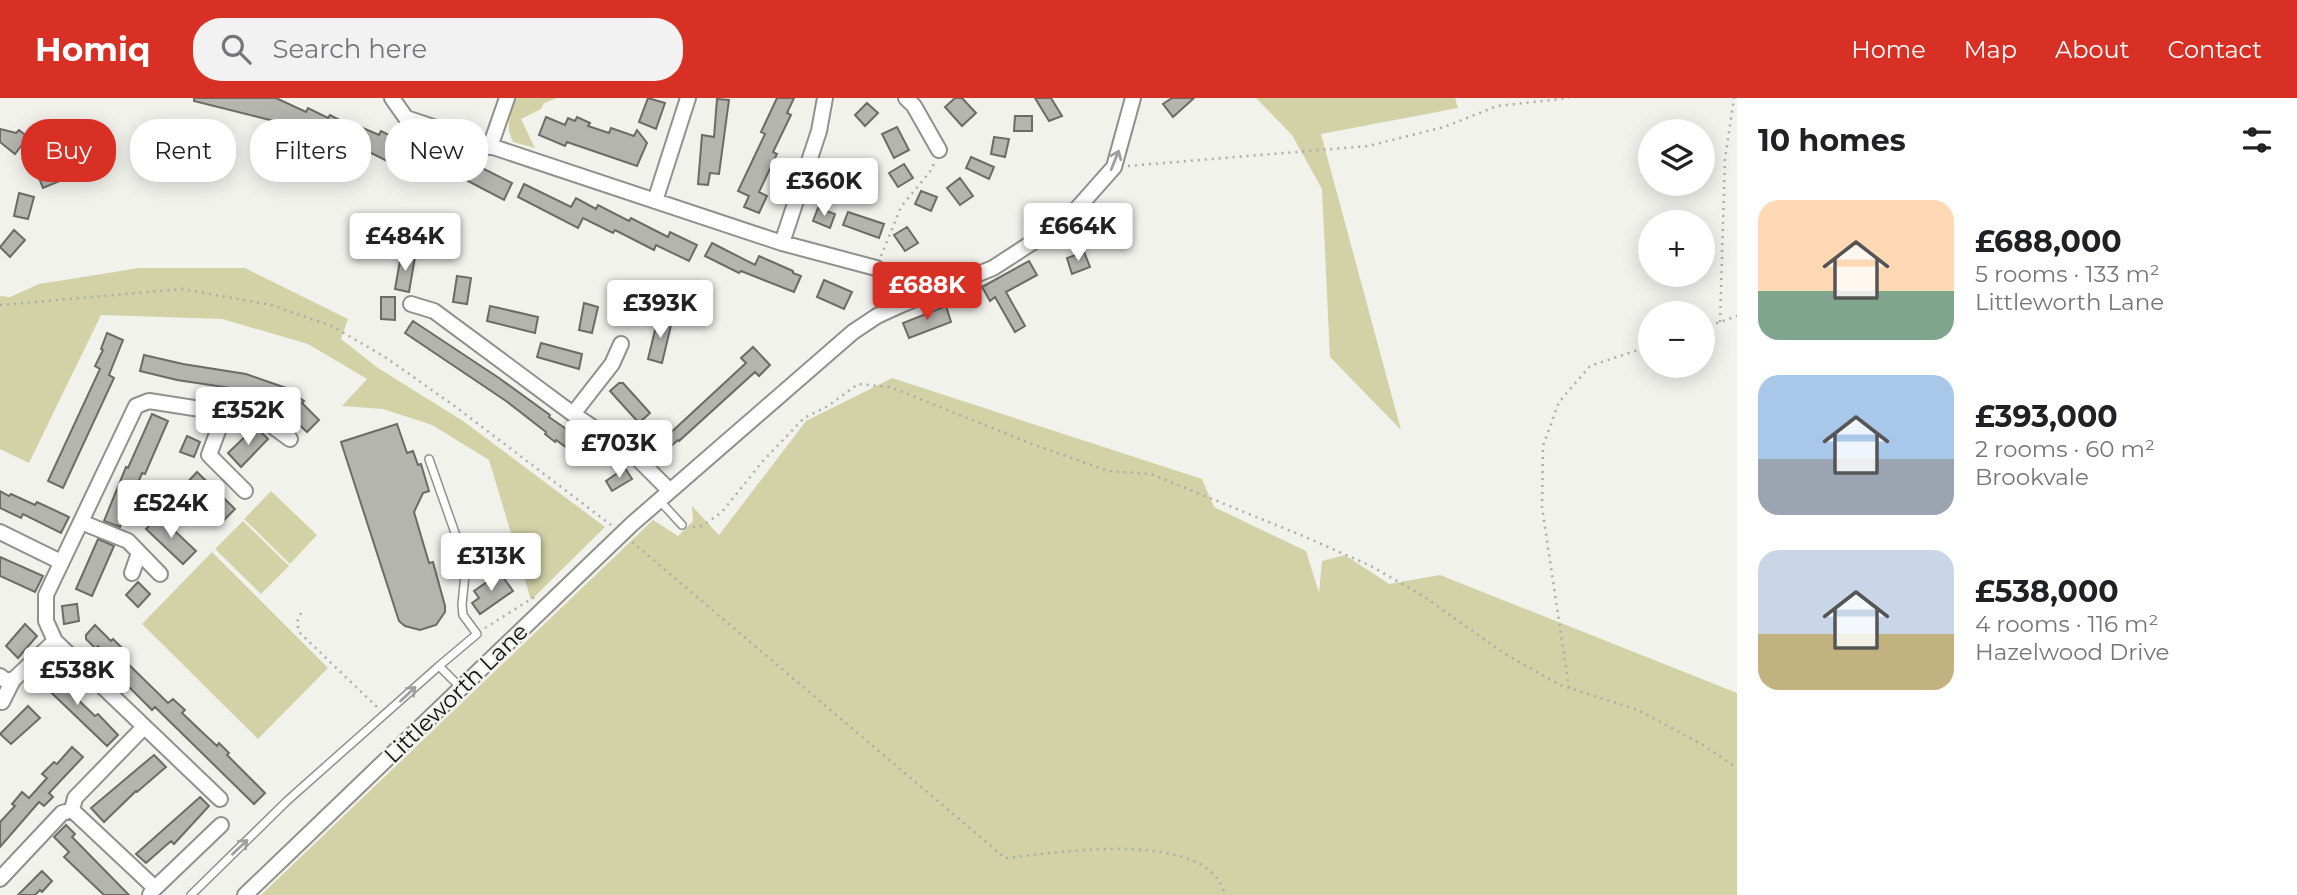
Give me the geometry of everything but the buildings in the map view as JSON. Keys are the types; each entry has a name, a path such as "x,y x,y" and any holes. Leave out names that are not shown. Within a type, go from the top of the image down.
{"street":[{"path":"392,98 406,118 782,243 876,268 889,277 898,290 901,305"},
{"path":"490,147 507,98"},
{"path":"655,201 688,98"},
{"path":"782,243 819,131 825,98"},
{"path":"906,98 914,106 939,150"},
{"name":"Littleworth Lane","path":"245,895 622,533 853,332 877,316 901,305 993,268 1067,220 1114,167 1133,98"},
{"path":"411,303 434,311 573,414 634,455 664,495"},
{"path":"573,414 612,364 621,344"},
{"path":"219,799 55,641 46,621 46,595 136,406 149,401 225,412 271,425 290,439"},
{"path":"225,412 209,455 245,491"},
{"path":"81,522 128,541 160,574"},
{"path":"0,532 61,562"},
{"path":"132,573 139,553"},
{"path":"2,702 7,678 55,641"},
{"path":"72,810 75,798 143,728"},
{"path":"0,879 62,813 72,810"},
{"path":"72,810 152,892 221,825"}],"lane":[{"path":"191,895 288,800 477,634 463,615 466,564 429,459"},
{"path":"664,495 682,525"},
{"path":"439,666 461,688"}],"path":[{"path":"1114,167 1368,146 1444,127 1497,106 1569,98"},
{"path":"1720,322 1725,159 1734,98"},
{"path":"876,268 901,207 932,169 939,150"},
{"path":"0,305 183,289 271,305 332,326 385,357 456,407 622,533 1004,858 1089,850 1133,849 1166,852 1209,870 1221,882 1225,895"},
{"path":"1715,324 1737,316"},
{"path":"1569,688 1542,507 1543,446 1559,402 1590,366 1638,350"},
{"path":"682,525 696,528 722,512 762,461 804,418 828,406 858,384 890,387 1032,444 1108,471 1151,474 1371,566 1423,596 1505,654 1569,688 1637,710 1703,745 1737,768"},
{"path":"301,613 297,622 299,632 386,715"}],"green space":[{"path":"515,98 557,98 544,103 541,109 521,119 535,148 513,142 509,120"},
{"path":"1256,98 1455,98 1458,108 1321,134 1401,430 1330,357 1322,189 1292,135"},
{"path":"139,268 245,268 348,319 341,339 378,368 463,421 605,527 531,600 489,460 432,425 383,409 342,406 367,379 308,344 222,319 101,315 29,463 0,449 0,296 10,297 39,284"},
{"path":"892,378 1202,479 1214,507 1306,551 1319,593 1322,561 1345,555 1389,584 1440,575 1737,693 1737,895 261,895 653,520 678,536 693,521 692,506 719,535 806,421"},
{"path":"271,491 317,535 290,564 244,519"},
{"path":"243,521 289,566 261,594 215,549"},
{"path":"212,552 328,668 258,739 142,624"}]}
